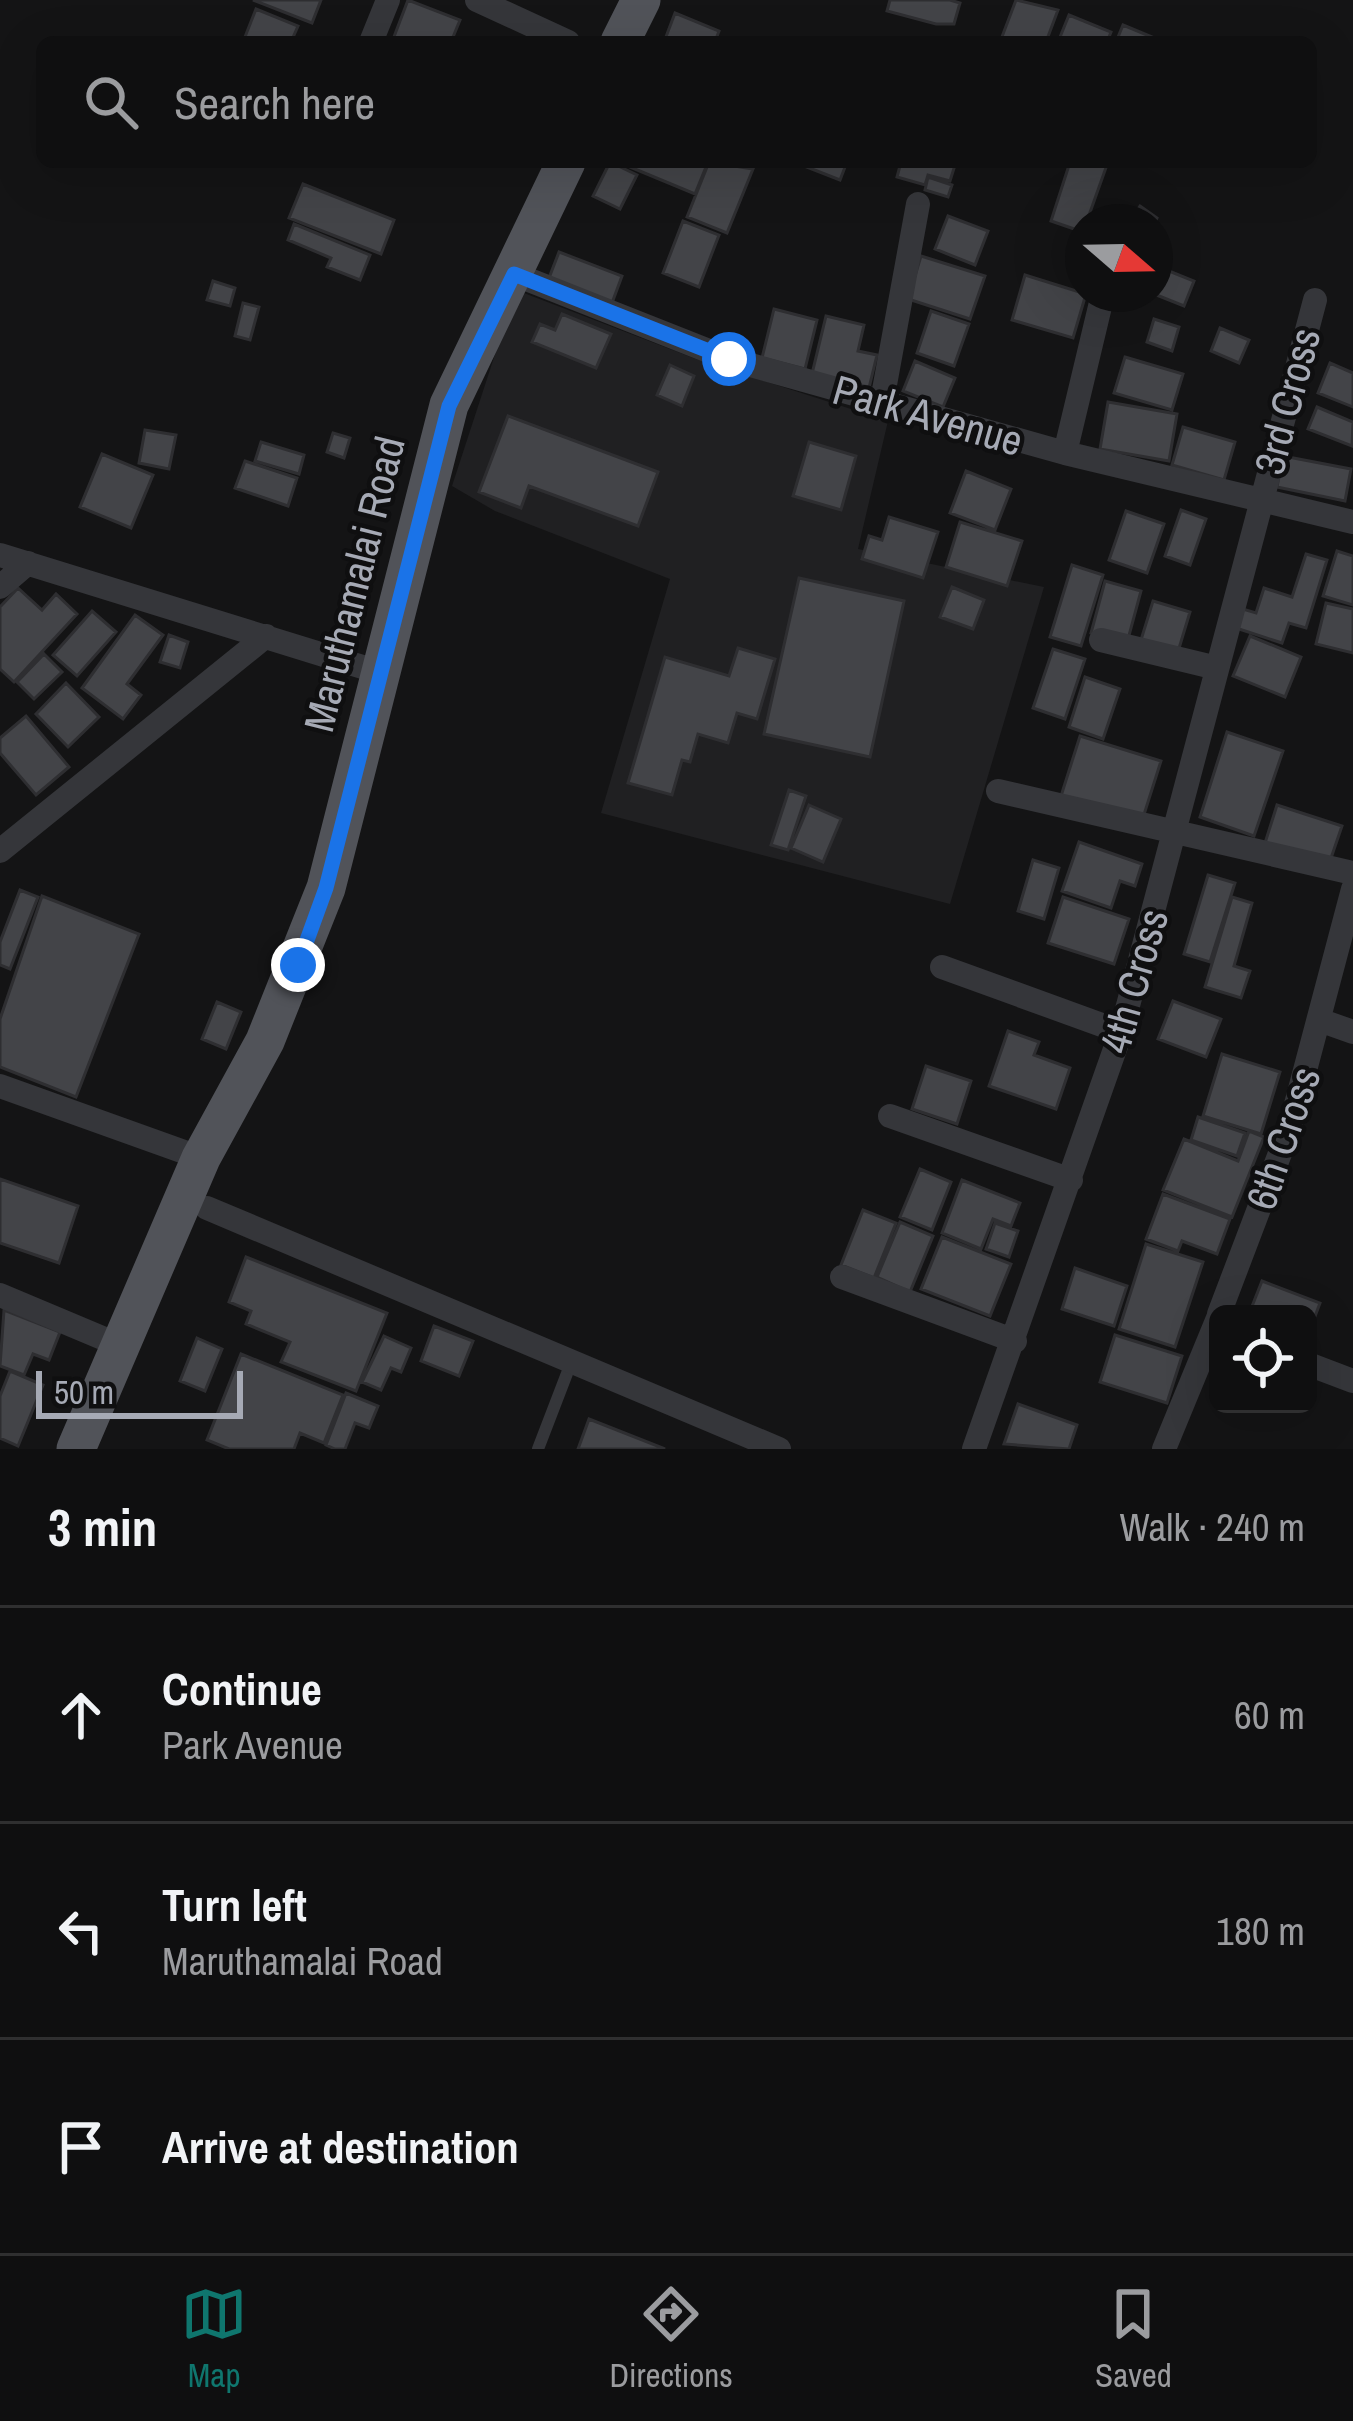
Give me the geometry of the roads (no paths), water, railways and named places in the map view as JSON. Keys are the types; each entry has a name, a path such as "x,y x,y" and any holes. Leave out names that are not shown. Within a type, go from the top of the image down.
{"main road":[{"path":"623,36 641,0"},
{"name":"Maruthamalai Road","path":"104,1449 207,1208 265,1041 326,888 449,406 563,168"},
{"name":"Maruthamalai Road","path":"76,1449 201,1158 265,1041"}],"street":[{"path":"373,36 388,0"},
{"path":"476,0 555,36"},
{"path":"882,401 918,205"},
{"name":"Park Avenue","path":"514,274 729,359 1065,453 1353,522"},
{"name":"3rd Cross","path":"1260,502 1315,300"},
{"path":"1065,453 1099,312"},
{"name":"4th Cross","path":"974,1449 1120,1032 1177,833 1260,502"},
{"path":"0,555 382,673"},
{"path":"0,587 28,562"},
{"path":"0,851 266,636"},
{"path":"1101,640 1217,668"},
{"path":"998,791 1353,873"},
{"name":"6th Cross","path":"1224,1305 1290,1127 1322,1021 1353,889"},
{"path":"942,967 1120,1032"},
{"path":"1322,1021 1353,1032"},
{"path":"0,1086 201,1158"},
{"path":"890,1116 1071,1180"},
{"path":"207,1208 779,1449"},
{"path":"842,1277 1015,1342"},
{"path":"0,1295 119,1345"},
{"name":"6th Cross","path":"1164,1449 1209,1342"},
{"path":"1317,1367 1353,1381"}],"lane":[{"path":"538,1449 571,1364"}]}
